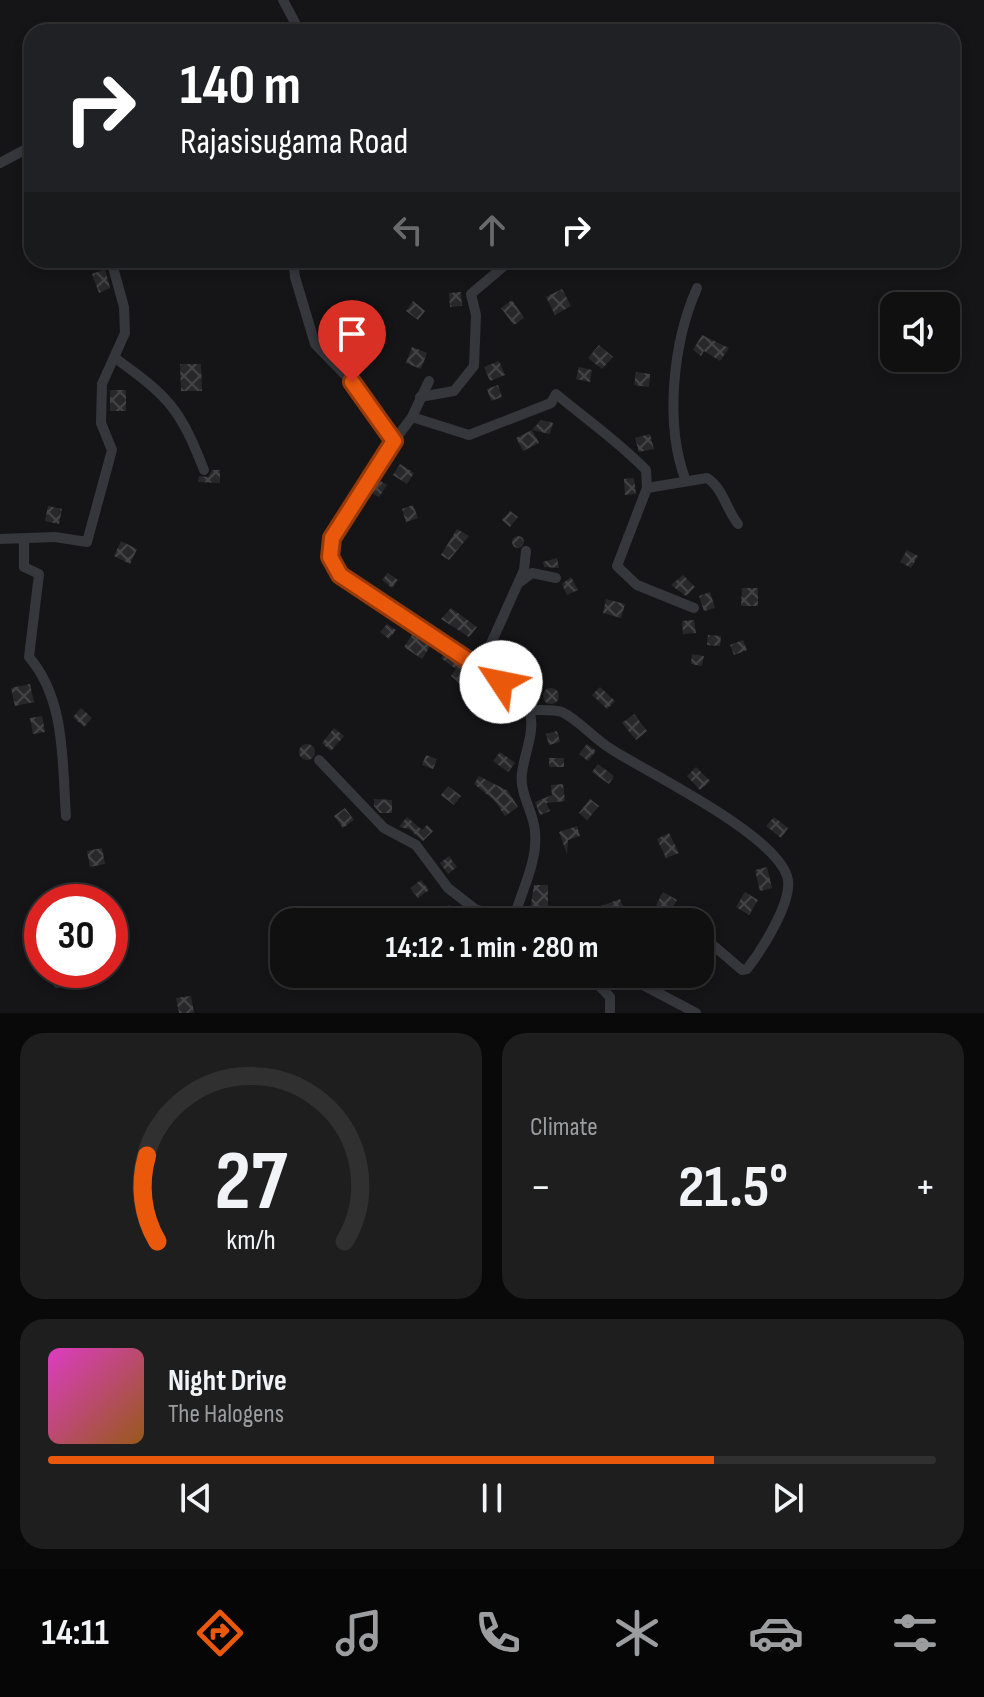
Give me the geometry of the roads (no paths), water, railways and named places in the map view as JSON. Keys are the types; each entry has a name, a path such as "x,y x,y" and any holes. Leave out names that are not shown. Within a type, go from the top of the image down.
{"street":[{"path":"283,0 296,24"},
{"path":"0,163 24,150"},
{"path":"0,539 55,537 87,542 112,450 101,423 99,403 102,384 125,333 124,307 113,268"},
{"path":"294,268 315,344 352,382 394,441"},
{"path":"420,397 454,391 474,366 476,315 471,294 502,268"},
{"path":"686,481 676,442 677,346 697,288"},
{"path":"115,358 168,398 191,435 204,470"},
{"path":"429,381 412,417 332,538 330,557 340,575 522,697 531,710 533,726 522,775 535,832 533,859 517,908"},
{"path":"153,385 167,387"},
{"path":"412,417 469,435 551,403 556,394 610,440 627,449 646,470 647,488 617,566 637,585 694,608"},
{"path":"647,488 707,478 717,484 738,524"},
{"path":"24,539 24,567 39,574 29,657 43,674 57,712 66,816"},
{"path":"480,668 524,570 526,551"},
{"path":"515,586 532,573 556,578"},
{"path":"531,710 561,712 609,748 705,802 778,859 788,878 787,891 767,942 747,969 742,970 714,946"},
{"path":"319,760 384,828 416,845 448,888 474,908"},
{"path":"604,988 610,997 610,1013"},
{"path":"649,988 696,1013"}]}
